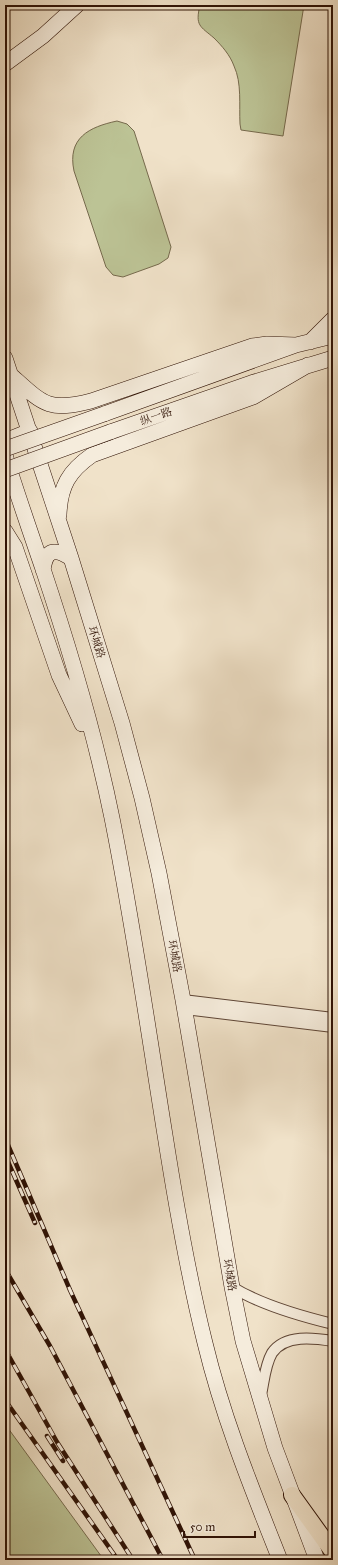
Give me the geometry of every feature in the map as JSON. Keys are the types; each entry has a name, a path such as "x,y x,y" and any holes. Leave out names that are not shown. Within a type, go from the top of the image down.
{"main road":[{"path":"5,64 43,36 76,5"},
{"path":"303,343 333,319"},
{"path":"12,377 32,396 50,405 69,406 91,401 252,346 303,343 333,336"},
{"name":"纵一路","path":"5,449 303,343"},
{"name":"环城路","path":"5,358 71,558 122,723 142,798 159,873 184,1005 232,1287 243,1341 260,1401 292,1495 317,1560"},
{"path":"59,524 60,497 66,482 71,474 88,458 107,449 253,397 308,365 333,358"},
{"name":"纵一路","path":"5,470 251,383 308,365"},
{"path":"91,401 84,416 84,425 93,441 107,449"},
{"path":"5,441 30,431"},
{"path":"5,455 16,494 43,570 73,664 96,749 112,817 131,923 180,1231 205,1344 233,1438 280,1560"},
{"path":"5,531 14,547 66,690 96,749"},
{"path":"43,570 45,559 48,554 55,551 62,552 71,558"},
{"path":"292,1495 333,1552"}],"street":[{"path":"184,1005 333,1018"},
{"path":"184,1005 333,1027"},
{"path":"232,1287 254,1299 333,1324"},
{"path":"260,1401 266,1370 273,1352 284,1343 294,1340 306,1339 333,1341"}],"green space":[{"path":"200,5 304,5 283,136 241,130 240,94 237,73 226,51 200,25 198,17"},
{"path":"117,121 127,124 134,131 171,247 168,258 159,264 123,277 113,275 106,267 74,171 73,160 77,142 82,136 97,127"},
{"path":"5,1424 104,1560 5,1560"}],"railway":[{"path":"5,1138 70,1290 195,1560"},
{"path":"5,1155 35,1223"},
{"path":"5,1269 50,1346 163,1560"},
{"path":"5,1349 57,1442 133,1560"},
{"path":"5,1400 118,1560"},
{"path":"47,1436 63,1461"}]}
